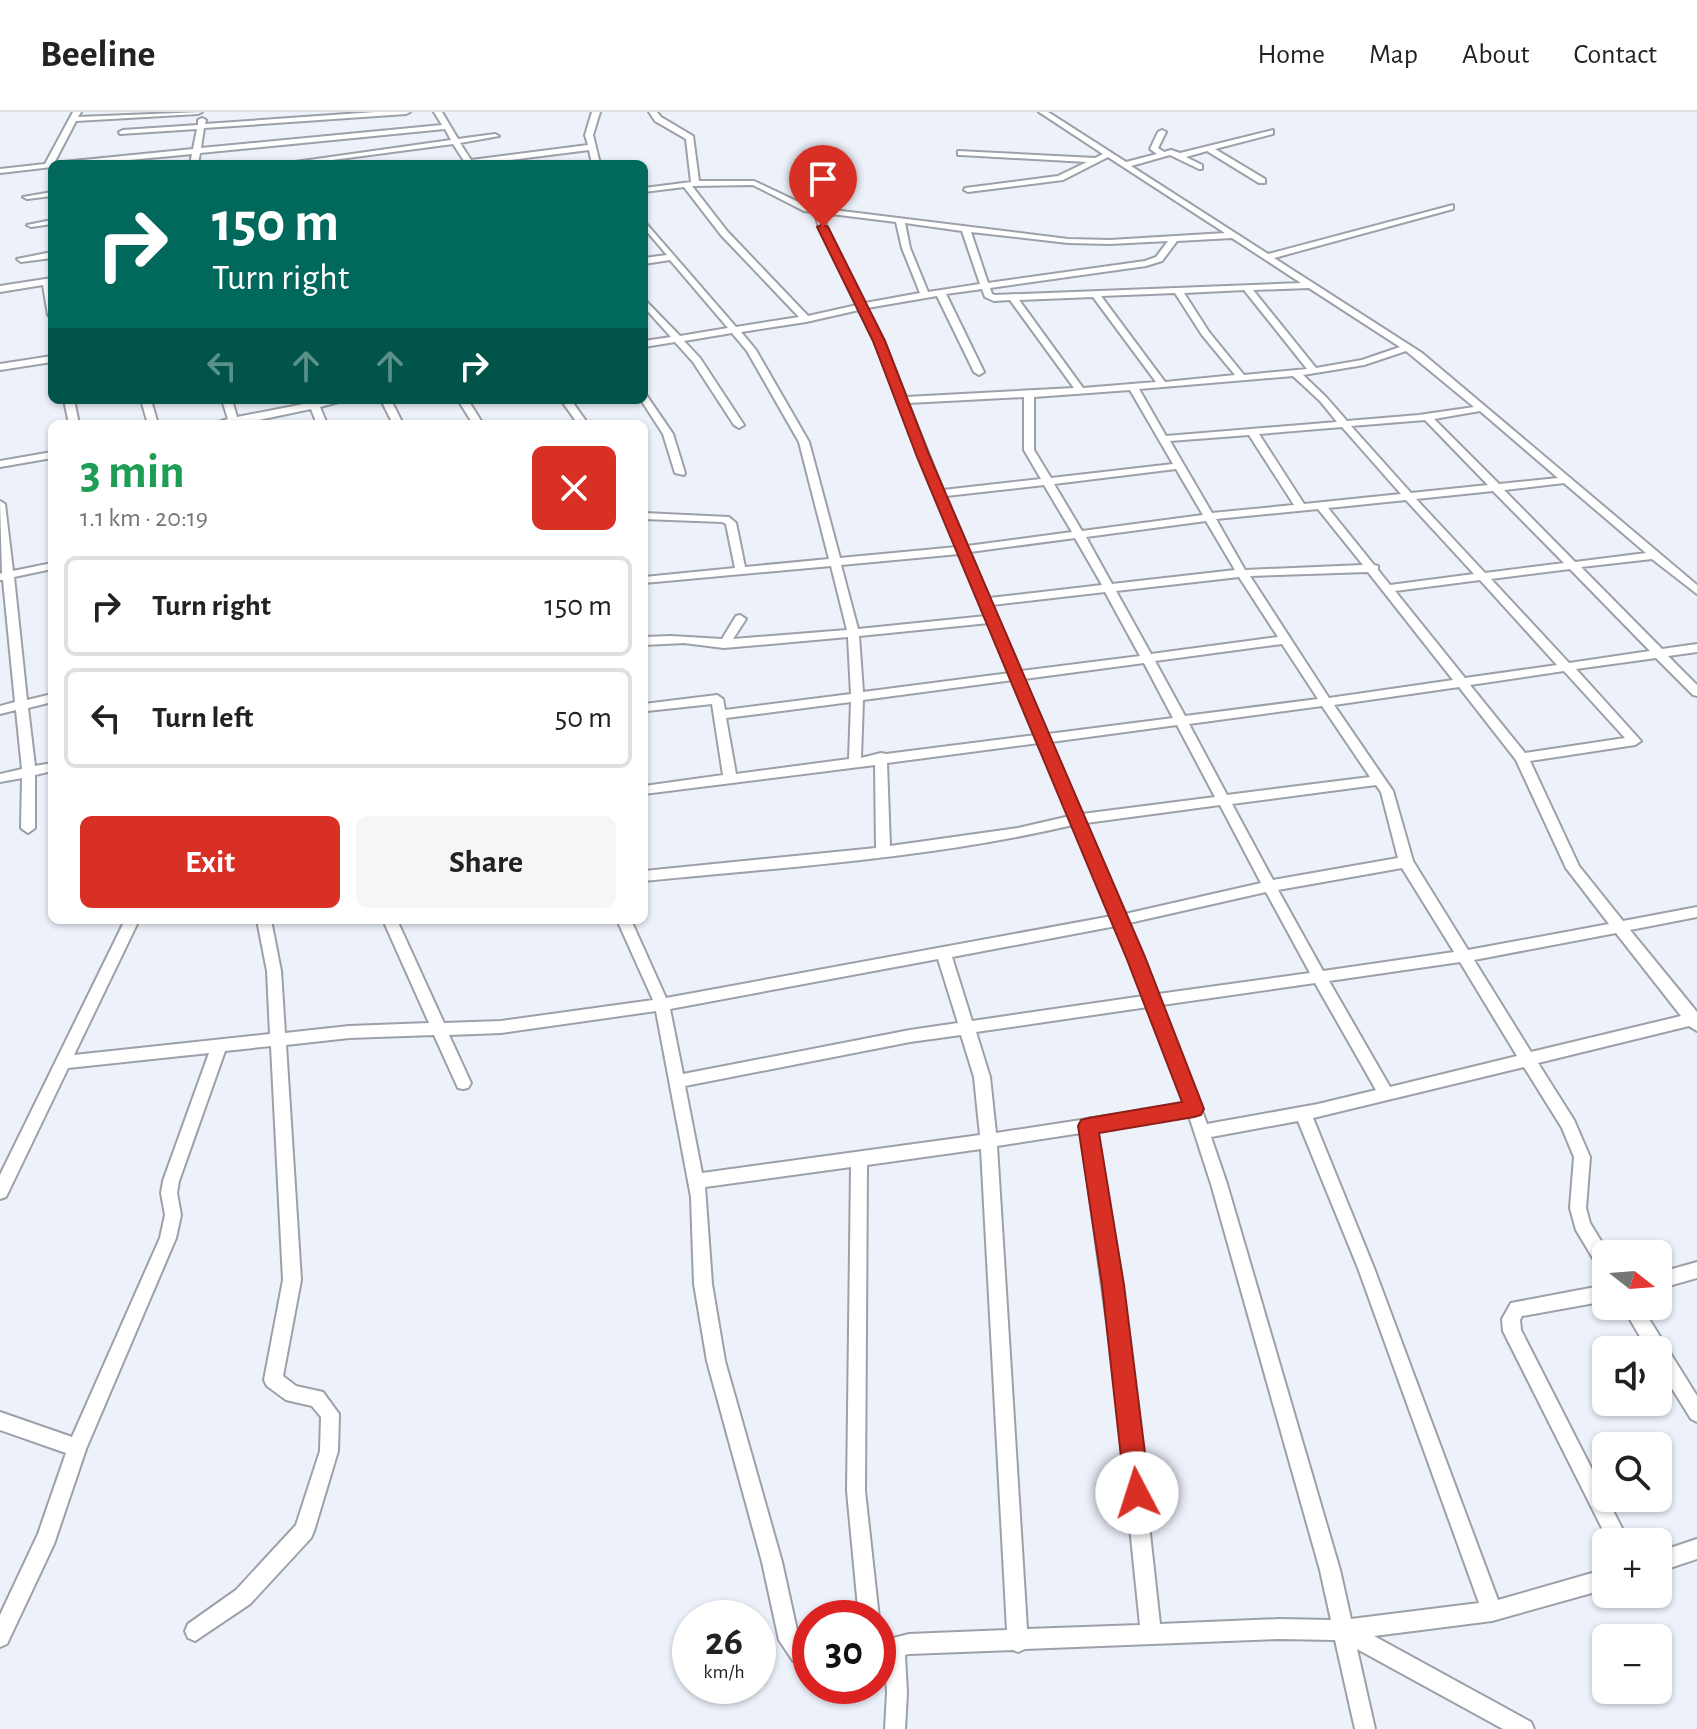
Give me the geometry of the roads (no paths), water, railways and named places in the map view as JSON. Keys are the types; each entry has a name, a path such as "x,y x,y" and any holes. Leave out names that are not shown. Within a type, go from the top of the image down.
{"street":[{"path":"53,160 75,116 201,112 195,160"},
{"path":"134,114 121,135 324,116 406,112"},
{"path":"438,112 467,160"},
{"path":"595,160 589,135 596,112"},
{"path":"653,112 658,119 690,138 690,184 724,233 806,319"},
{"path":"1043,112 1407,347 1697,591"},
{"path":"324,116 331,137 345,160 495,136"},
{"path":"99,160 446,127"},
{"path":"1162,132 1154,149 1163,154"},
{"path":"1179,156 1270,132"},
{"path":"498,160 592,147"},
{"path":"1208,148 1262,181"},
{"path":"108,159 114,149"},
{"path":"1125,165 1171,152 1199,167"},
{"path":"961,153 1099,160"},
{"path":"968,190 1060,178 1109,154"},
{"path":"0,171 48,165"},
{"path":"648,189 690,184 754,183 797,205 818,211 1093,243 1234,235"},
{"path":"27,197 48,194"},
{"path":"1267,257 1450,207"},
{"path":"818,211 823,227 864,306 991,619 1120,920 1194,1109 1283,1400 1330,1570 1365,1729"},
{"path":"900,221 906,248 925,295"},
{"path":"31,225 48,223"},
{"path":"648,228 764,370 804,442 853,631 857,697 855,761"},
{"path":"966,229 988,295 1014,299 1311,285"},
{"path":"648,344 806,319 940,292 1146,263 1159,259 1174,239"},
{"path":"21,259 48,256"},
{"path":"648,260 672,257"},
{"path":"0,289 48,282"},
{"path":"1247,288 1312,370"},
{"path":"1178,291 1205,333 1241,377"},
{"path":"940,292 979,372"},
{"path":"1096,295 1162,384"},
{"path":"1014,299 1081,391"},
{"path":"648,307 697,360 739,425"},
{"path":"903,400 1081,391 1294,372 1377,359 1407,347"},
{"path":"0,367 48,360"},
{"path":"1294,372 1635,741 1522,758"},
{"path":"1133,387 1242,573 1387,791 1398,822 1406,862 1568,1125 1582,1157 1578,1208 1582,1225 1592,1242"},
{"path":"1029,394 1029,450 1181,719 1316,977 1386,1093"},
{"path":"242,420 309,404"},
{"path":"648,404 668,434 680,473"},
{"path":"1162,439 1427,417 1483,408"},
{"path":"1427,417 1697,692"},
{"path":"1252,431 1301,508"},
{"path":"0,464 48,456"},
{"path":"939,494 1178,466"},
{"path":"648,580 740,568 963,550 1209,517 1567,480"},
{"path":"0,504 5,576 29,772 28,828"},
{"path":"1202,1132 1303,1113 1695,1021 1573,868 1522,758 1374,568 1322,507"},
{"path":"648,516 725,519 731,523 740,568"},
{"path":"1389,588 1655,555"},
{"path":"5,576 48,567"},
{"path":"984,602 1242,573 1374,568"},
{"path":"724,644 740,619"},
{"path":"648,641 680,638 724,644 991,619"},
{"path":"720,715 1286,640"},
{"path":"648,789 1326,702 1697,648"},
{"path":"0,710 48,699"},
{"path":"648,707 717,699 730,778"},
{"path":"881,757 883,852"},
{"path":"0,778 48,768"},
{"path":"648,876 883,852 1018,833 1077,819 1380,780"},
{"path":"64,1062 405,1028 501,1027 662,1004 1120,920 1270,886 1406,862"},
{"path":"678,1081 968,1027 1463,956 1697,912"},
{"path":"0,1192 130,924"},
{"path":"195,1631 243,1597 304,1531 329,1451 330,1414 317,1398 292,1394 273,1380 292,1280 274,971 265,924"},
{"path":"392,924 463,1083"},
{"path":"626,924 662,1004 696,1181 703,1284 716,1361 792,1644"},
{"path":"943,952 982,1077 989,1141 1018,1642"},
{"path":"0,1637 47,1537 77,1448 168,1238 173,1215 169,1193 171,1181 219,1046"},
{"path":"696,1181 1194,1109"},
{"path":"1303,1113 1366,1268 1492,1611"},
{"path":"1088,1126 1113,1285 1132,1436 1151,1635"},
{"path":"859,1159 856,1491 867,1600"},
{"path":"1672,1277 1697,1270"},
{"path":"1592,1296 1517,1309 1511,1319 1512,1331 1612,1528"},
{"path":"1672,1373 1697,1413"},
{"path":"0,1421 77,1448"},
{"path":"1672,1557 1697,1549"},
{"path":"896,1647 909,1644 1018,1642 1279,1629 1343,1630 1492,1611 1592,1583"},
{"path":"1343,1630 1524,1729"},
{"path":"895,1729 896,1689"}]}
